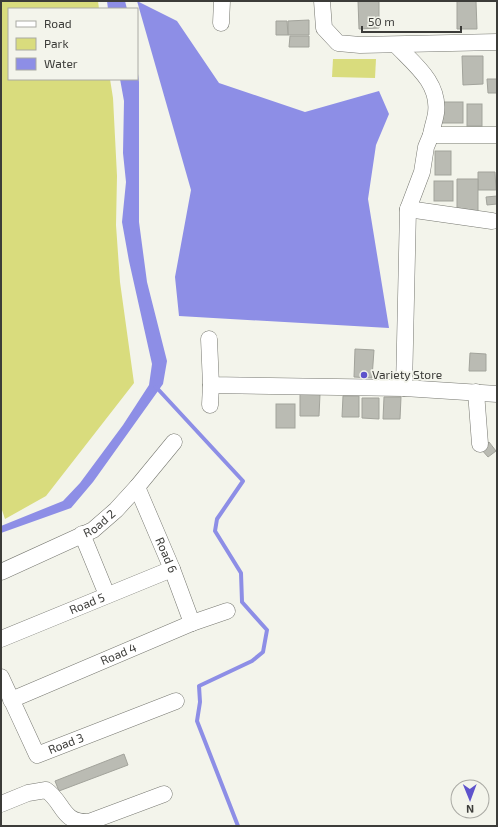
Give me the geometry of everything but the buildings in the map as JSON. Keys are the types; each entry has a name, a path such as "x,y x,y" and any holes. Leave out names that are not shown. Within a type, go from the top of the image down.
{"street":[{"path":"221,23 222,1"},
{"path":"322,1 324,28 338,43 360,45 396,45 497,42"},
{"path":"396,45 426,76 434,92 436,112 431,135 426,147 422,172 408,210 404,388"},
{"path":"431,135 497,135"},
{"path":"408,210 492,221"},
{"path":"209,339 211,385 210,405"},
{"path":"211,385 404,388 497,394"},
{"path":"476,392 480,444"},
{"name":"Road 2","path":"1,572 93,530 116,510 174,442"},
{"name":"Road 6","path":"137,487 172,569 192,623"},
{"path":"82,534 107,595"},
{"name":"Road 5","path":"1,639 172,569"},
{"name":"Road 4","path":"12,700 192,623 227,611"},
{"name":"Road 3","path":"1,677 37,755 176,702"},
{"path":"1,804 28,793 46,790 53,795 66,816 81,822 89,822 164,794"}],"green space":[{"path":"1,1 98,1 99,8 8,8 8,80 110,80 113,98 117,176 116,225 120,282 134,383 46,496 5,519 1,507"},
{"path":"333,59 376,59 375,78 332,77"}],"water":[{"path":"107,1 125,1 127,8 108,8"},
{"path":"137,1 177,21 219,83 305,112 379,91 389,114 376,145 368,199 389,328 179,316 175,277 191,190"},
{"path":"138,74 139,222 147,282 167,361 163,384 93,482 71,508 1,533 1,526 63,501 80,483 123,425 149,385 152,364 129,261 122,222 126,182 123,153 124,101 120,80 138,80"}],"waterway":[{"path":"156,387 243,481 217,519 215,531 241,573 242,602 267,630 263,652 252,661 199,686 200,702 197,721 238,826"}],"place":[{"name":"Variety Store","path":"364,375"}]}
